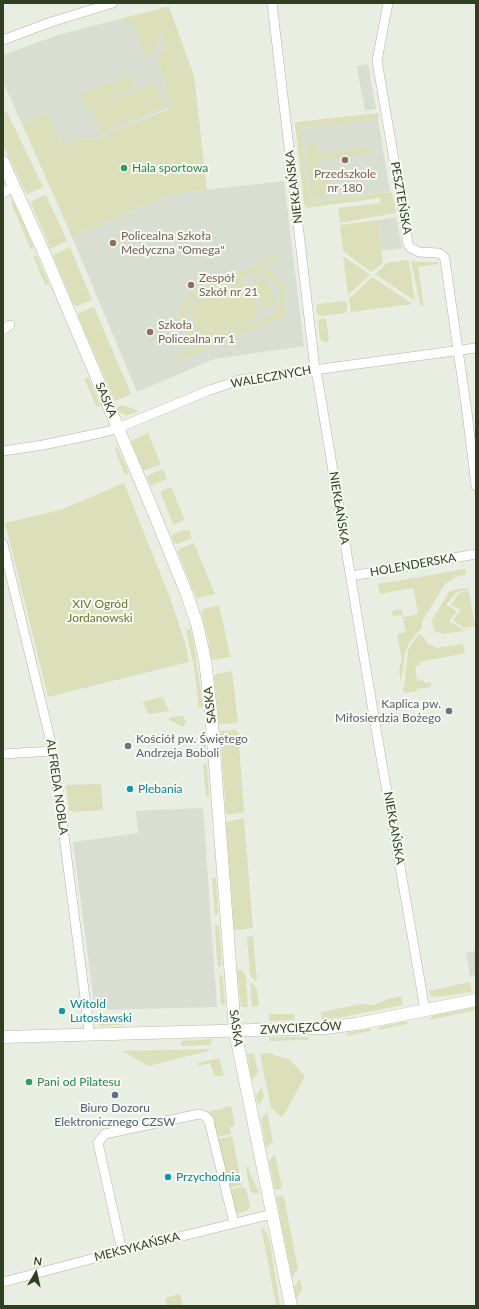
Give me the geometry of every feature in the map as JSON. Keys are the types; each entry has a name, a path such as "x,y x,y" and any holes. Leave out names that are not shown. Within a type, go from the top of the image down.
{"street":[{"path":"3,40 51,22 113,3"},
{"name":"NIEKŁAŃSKA","path":"272,3 315,369 425,1010"},
{"name":"PESZTEŃSKA","path":"388,3 378,61 408,244 415,250 439,253 444,257 476,486"},
{"name":"SASKA","path":"3,162 45,254 189,598 197,624 211,711 235,1031 291,1306"},
{"path":"3,193 15,186"},
{"name":"WALECZNYCH","path":"3,451 43,445 105,432 210,390 240,380 476,348"},
{"name":"ALFREDA NOBLA","path":"3,544 53,751 89,1035"},
{"name":"HOLENDERSKA","path":"351,576 476,554"},
{"path":"3,754 53,751"},
{"name":"ZWYCIĘZCÓW","path":"3,1037 326,1028 356,1024 476,1000"},
{"path":"122,1251 98,1143 105,1134 199,1114 205,1116 210,1125 234,1223"},
{"name":"MEKSYKAŃSKA","path":"3,1282 272,1214"}],"shaded area":[{"path":"159,9 166,51 158,56 170,107 95,139 80,138 62,145 48,112 22,124 3,82 3,55 58,35"},
{"path":"368,64 376,109 365,111 363,97 360,98 362,97 357,67 355,66"},
{"name":"Przedszkole nr 180","path":"378,119 390,192 310,202 301,128"},
{"name":"Zespół Szkół nr 21","path":"284,181 304,346 214,359 137,392 72,237 171,194"},
{"path":"396,217 402,248 382,251 378,220"},
{"path":"203,808 217,1007 95,1010 73,842 138,833 136,811"},
{"path":"476,951 476,975 470,976 466,953"}],"green space":[{"path":"162,7 169,7 194,75 207,190 171,194 72,237 22,124 48,112 62,145 80,138 95,139 170,108 158,56 166,50 163,34 157,35 158,42 147,62 133,24 127,26 123,18"},
{"path":"130,76 135,87 117,95 112,83"},
{"path":"110,82 116,97 86,109 80,94"},
{"path":"156,83 166,106 101,132 91,108"},
{"path":"7,112 43,187 28,194 26,193 3,145 3,113"},
{"path":"378,113 379,119 301,128 310,202 392,192 396,213 340,223 338,208 381,203 380,198 306,208 304,203 295,123"},
{"path":"317,143 318,153 371,147 371,150 369,154 320,160 321,175 325,178 329,178 332,195 312,198 306,144"},
{"path":"46,195 67,241 52,248 50,247 31,203 32,201"},
{"path":"11,199 33,246 33,249 31,250 12,205"},
{"path":"378,220 383,263 371,272 343,251 340,225"},
{"path":"70,247 92,300 77,306 74,305 53,256"},
{"path":"277,254 279,260 258,267 272,271 282,281 286,296 283,310 286,315 178,361 176,355 201,345 187,336 181,324 181,307 187,297 193,292 265,261 264,259","holes":["254,273 261,273 269,276 277,285 280,292 280,301 273,313 215,339 200,338 192,333 185,317 186,310 193,299"]},
{"path":"33,256 37,256 49,284 45,285"},
{"path":"343,256 370,275 348,295"},
{"path":"411,260 418,262 437,262 439,264 418,267 424,307 420,304"},
{"path":"409,261 415,301 375,274 387,263"},
{"path":"266,277 277,303 264,309 253,282"},
{"path":"372,277 413,304 351,312 349,299"},
{"path":"242,280 244,284 246,283 259,313 255,314 256,319 209,339 207,334 200,337 188,308 196,304 195,300"},
{"path":"344,301 347,303 347,310 345,313 320,316 317,314 316,307 318,304"},
{"path":"94,307 131,394 115,401 78,316 79,313"},
{"path":"326,318 329,341 326,342 322,341 320,338 318,322 320,319"},
{"path":"88,377 101,407 96,406 84,378"},
{"path":"122,405 137,410 138,412 125,415 119,412 117,408"},
{"path":"148,433 161,464 143,470 131,441"},
{"path":"117,447 129,473 125,475 115,450"},
{"path":"163,469 167,479 152,485 150,484 147,478 148,475"},
{"name":"XIV Ogród Jordanowski","path":"124,483 171,600 185,642 189,662 48,697 5,523 63,509"},
{"path":"171,487 185,520 175,524 173,524 161,494 161,491"},
{"path":"184,530 190,531 192,538 177,544 174,543 172,537 173,534"},
{"path":"194,543 215,594 199,598 196,597 178,552 179,549"},
{"path":"465,569 465,575 456,577 445,584 424,618 422,628 408,645 405,653 401,684 399,669 402,660 397,634 406,632 402,615 393,616 392,611 402,609 404,617 418,614 414,590 413,588 380,594 378,584"},
{"path":"468,588 469,590 457,592 446,605 449,607 450,606 457,612 449,621 451,623 452,622 463,630 475,629 444,634 436,632 433,628 432,620 449,592"},
{"path":"469,591 475,626 464,628 453,620 461,610 451,605 459,593"},
{"path":"219,605 230,657 214,660 211,658 209,642 201,611 203,609"},
{"path":"186,629 191,630 203,706 201,708 199,708 194,668"},
{"path":"421,634 427,643 437,648 463,644 465,653 420,662 420,665 415,666 417,681 423,680 424,683 431,682 431,687 405,693 402,688 404,687 408,650 417,636"},
{"path":"232,671 238,723 219,724 214,676 216,674"},
{"path":"163,697 169,711 149,714 143,702"},
{"path":"183,716 186,722 183,727 169,720 170,717"},
{"path":"235,730 239,733 239,737 220,737 220,731"},
{"path":"205,733 206,755 203,757 201,735"},
{"path":"239,743 244,812 228,815 226,813 221,747 222,745"},
{"path":"205,764 207,766 209,795 206,797 203,765"},
{"path":"101,784 103,810 73,812 69,810 66,785"},
{"path":"244,818 253,928 236,930 234,928 226,823"},
{"path":"212,878 216,878 218,913 216,915 215,915"},
{"path":"215,924 219,926 222,965 220,967 218,967"},
{"path":"249,936 253,936 257,981 255,981 250,975 247,938"},
{"path":"241,969 246,976 248,1007 241,1007 237,970"},
{"path":"219,975 223,976 225,1004 221,1005"},
{"path":"470,982 472,992 436,997 431,995 428,991"},
{"path":"250,983 252,983 257,989 259,1006 252,1007"},
{"path":"401,996 403,1005 322,1020 321,1012 361,1004 374,1005 388,999"},
{"path":"476,1007 476,1010 430,1020 434,1015"},
{"path":"269,1014 294,1014 295,1020 269,1021"},
{"path":"407,1021 407,1024 378,1030 379,1027"},
{"path":"97,1023 122,1023 123,1025 101,1026"},
{"path":"371,1028 370,1031 348,1036 346,1033"},
{"path":"269,1037 308,1037 308,1040 269,1041"},
{"path":"212,1039 211,1045 181,1046 181,1041"},
{"path":"210,1049 208,1051 149,1066 122,1051"},
{"path":"254,1053 259,1071 252,1080 247,1054"},
{"path":"270,1053 289,1059 305,1076 284,1115 281,1117 271,1108 260,1054"},
{"path":"219,1058 224,1075 214,1075 210,1063 198,1066 197,1063"},
{"path":"262,1087 264,1097 258,1105 256,1096"},
{"path":"231,1106 235,1126 230,1127 231,1134 216,1137 204,1113"},
{"path":"267,1111 273,1142 266,1148 261,1120"},
{"path":"232,1136 242,1185 228,1188 217,1139"},
{"path":"275,1154 282,1187 275,1190 269,1161"},
{"path":"248,1166 259,1193 255,1194 250,1191 246,1168"},
{"path":"242,1187 246,1189 250,1207 246,1211 234,1214 228,1190"},
{"path":"276,1197 284,1197 298,1269 292,1277"},
{"path":"261,1226 266,1232 270,1242 280,1306 276,1306"},
{"path":"300,1278 302,1290 296,1299 294,1287"},
{"path":"180,1294 183,1306 167,1306 165,1298"}],"place":[{"name":"Przedszkole nr 180","path":"345,160"},
{"name":"Hala sportowa","path":"124,168"},
{"name":"Policealna Szkoła Medyczna \"Omega\"","path":"113,243"},
{"name":"Zespół Szkół nr 21","path":"191,285"},
{"name":"Szkoła Policealna nr 1","path":"150,332"},
{"name":"Kaplica pw. Miłosierdzia Bożego","path":"449,711"},
{"name":"Kościół pw. Świętego Andrzeja Boboli","path":"128,746"},
{"name":"Plebania","path":"130,789"},
{"name":"Witold Lutosławski","path":"62,1011"},
{"name":"Pani od Pilatesu","path":"29,1082"},
{"name":"Biuro Dozoru Elektronicznego CZSW","path":"115,1095"},
{"name":"Przychodnia","path":"168,1177"}]}
